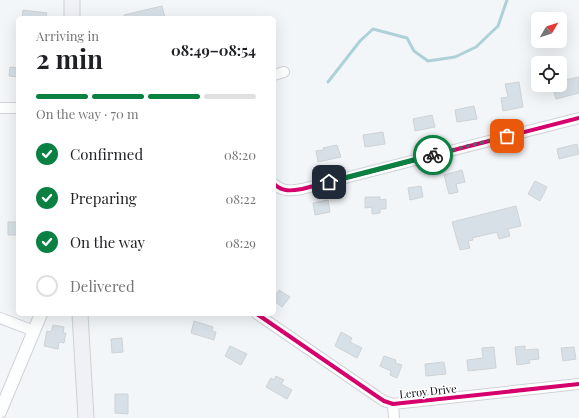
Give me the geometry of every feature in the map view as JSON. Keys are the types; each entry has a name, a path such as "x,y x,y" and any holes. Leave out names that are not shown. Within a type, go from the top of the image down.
{"main road":[{"path":"72,0 72,16"},
{"path":"80,316 86,418"}],"street":[{"path":"276,74 284,72"},
{"path":"0,108 16,108"},
{"path":"276,185 283,190 288,191 302,189 579,118"},
{"path":"0,412 40,316"},
{"name":"Leroy Drive","path":"260,316 384,401 393,404 579,384"},
{"path":"0,318 34,331"},
{"path":"393,404 394,418"}],"building":[{"path":"162,6 164,16 124,16"},
{"path":"23,10 47,13 46,16 22,16"},
{"path":"10,67 16,68 16,77 9,76"},
{"path":"579,77 579,93 556,99 554,92 567,92 567,80"},
{"path":"519,82 523,107 503,111 501,98 508,97 505,84"},
{"path":"474,106 477,119 457,122 455,110"},
{"path":"432,115 435,127 415,131 413,119"},
{"path":"383,132 385,144 365,147 363,135"},
{"path":"577,144 579,154 559,159 557,149"},
{"path":"337,145 341,157 318,162 316,151 324,150 323,148"},
{"path":"462,170 465,182 456,184 458,192 449,194 444,175"},
{"path":"535,181 547,187 540,201 528,194"},
{"path":"421,186 423,197 410,200 408,188"},
{"path":"365,197 380,197 380,200 386,199 386,209 380,209 380,213 372,214 372,207 365,208"},
{"path":"328,200 330,212 315,215 313,203"},
{"path":"516,206 521,226 508,229 510,236 499,239 497,232 472,238 473,240 468,241 470,248 460,250 452,222"},
{"path":"8,222 16,222 16,235 8,235"},
{"path":"279,290 290,297 282,307 276,302 276,294"},
{"path":"194,321 213,327 212,331 216,332 214,340 191,333"},
{"path":"53,325 64,327 63,333 66,333 64,343 59,342 58,349 44,346 47,331 51,332"},
{"path":"341,332 352,338 350,342 362,348 357,358 335,346"},
{"path":"122,338 123,352 112,353 111,339"},
{"path":"230,346 247,354 241,365 225,356"},
{"path":"525,346 525,350 538,349 539,359 529,360 530,363 517,365 515,347"},
{"path":"494,347 496,368 468,371 467,360 483,358 482,348"},
{"path":"574,347 576,359 563,361 561,348"},
{"path":"384,356 396,360 395,363 402,365 397,378 390,375 391,371 380,366"},
{"path":"444,362 446,374 426,376 425,364"},
{"path":"276,376 284,380 281,384 292,390 287,399 266,387 271,378 274,380"},
{"path":"115,394 128,394 128,414 115,413"}],"waterway":[{"path":"328,82 360,41 373,29 407,38 414,51 428,61 455,57 476,47 498,26 507,0"}],"cycle path":[{"path":"276,185 287,190 302,189 579,118"},
{"path":"260,316 384,401 393,404 579,384"}],"way so far":[{"path":"433,155 507,136"}],"route":[{"path":"329,182 433,155"}]}
